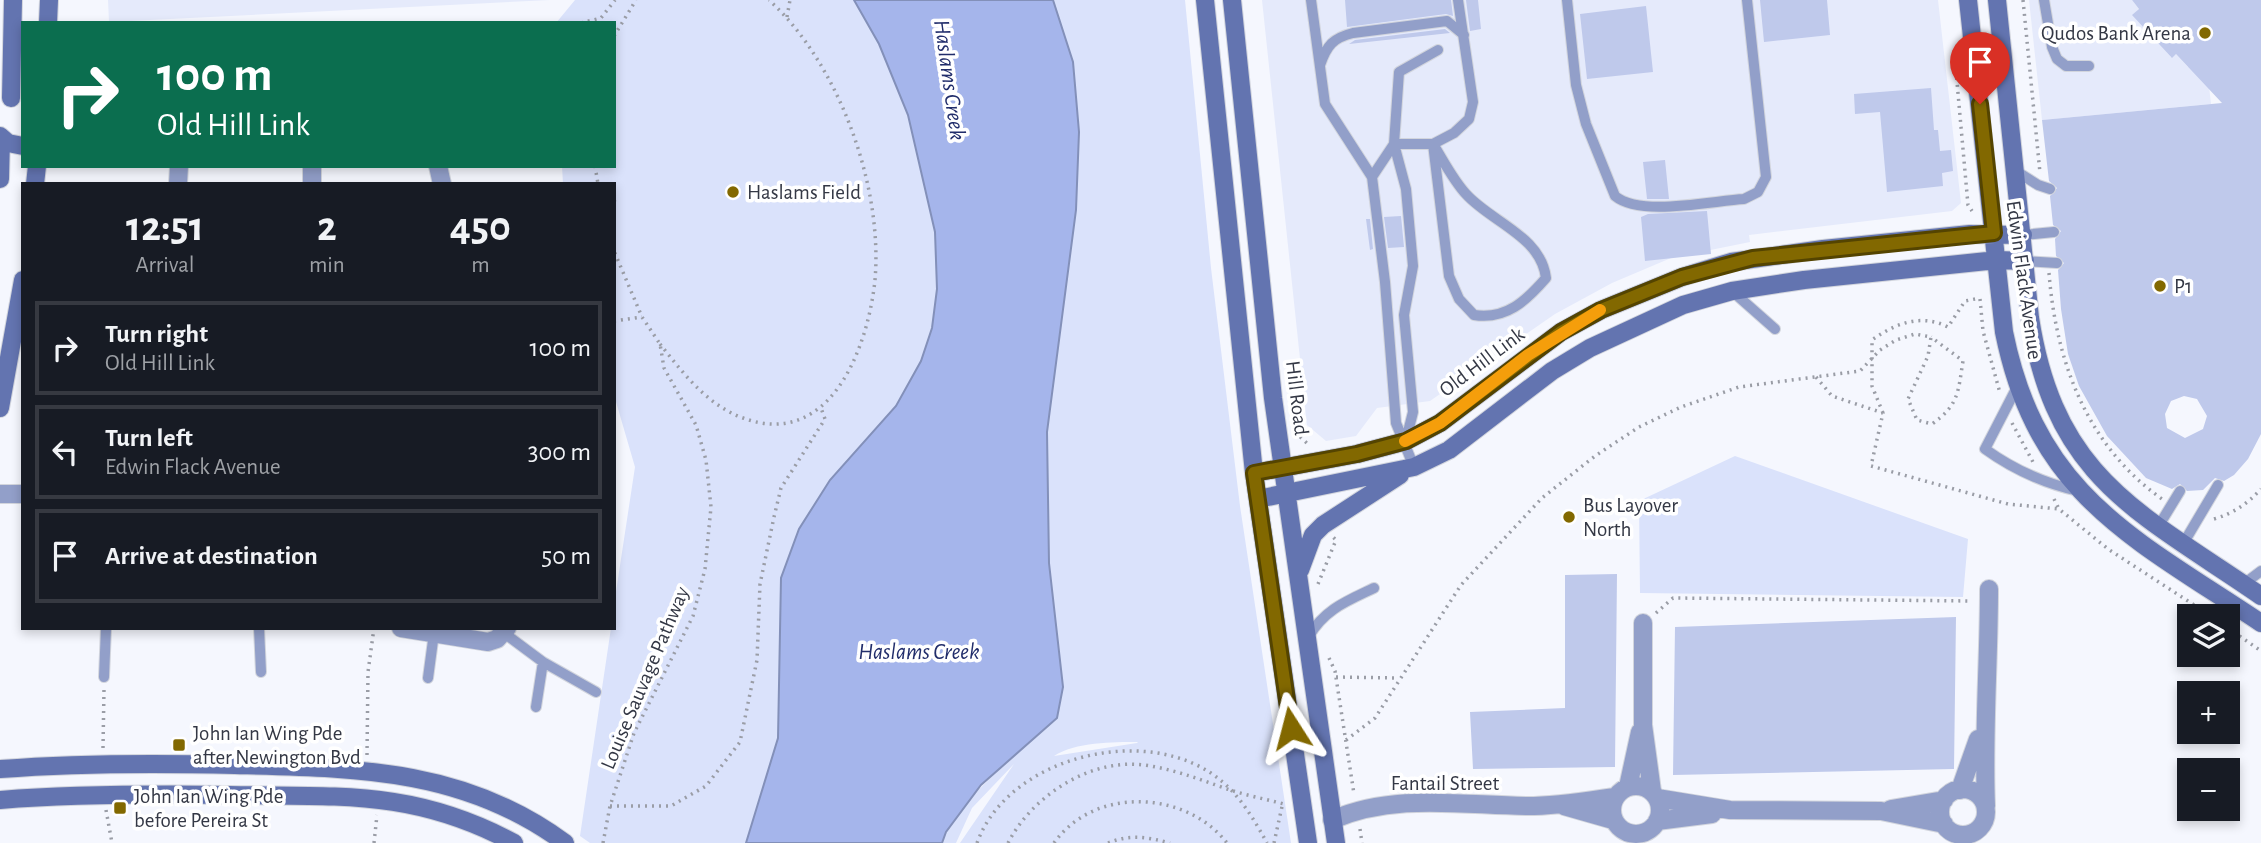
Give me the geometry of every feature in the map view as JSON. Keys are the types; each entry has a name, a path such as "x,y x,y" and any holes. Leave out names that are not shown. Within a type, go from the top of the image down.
{"street":[{"path":"11,100 13,0"},
{"path":"48,21 49,0"},
{"path":"1205,0 1254,473 1310,843"},
{"name":"Hill Road","path":"1232,0 1273,398 1336,843"},
{"name":"Edwin Flack Avenue","path":"1968,0 2004,332 2017,387 2036,429 2078,491 2108,519 2261,623"},
{"name":"Edwin Flack Avenue","path":"1997,0 2036,358 2061,423 2103,482 2170,535 2261,596"},
{"path":"0,179 1,137 21,145"},
{"name":"Old Hill Link","path":"1254,473 1284,469 1406,441 1440,423 1561,332 1601,310 1682,277 1753,258 1994,233 2022,235"},
{"path":"1298,577 1307,548 1323,525 1414,467 1448,450 1552,371 1590,348 1683,305 1732,290 1804,280 1997,260 2025,261"},
{"path":"0,408 21,291"},
{"path":"1258,499 1414,467"},
{"path":"0,494 21,494"},
{"path":"2156,553 2170,535"},
{"path":"1982,843 1985,814 1983,753 1988,725 1989,589"},
{"path":"1643,623 1643,725 1660,813 1657,821 1646,832 1639,834 1624,831 1614,820 1612,804 1621,792 1643,725"},
{"path":"414,630 488,642 505,631"},
{"path":"1657,821 1730,810 1881,811 1944,800 1960,790 1978,740 1988,725"},
{"path":"0,769 103,762 368,769 449,784 494,801 530,819 565,843"},
{"path":"1621,792 1636,785 1655,794 1730,810"},
{"path":"1960,790 1979,795 1985,814"},
{"name":"Fantail Street","path":"1332,820 1357,809 1407,802 1561,804 1621,792"},
{"path":"0,800 103,794 326,795 379,799 412,803 463,819 514,843"},
{"path":"1944,800 1940,812 1953,834"},
{"name":"Fantail Street","path":"1561,804 1614,820"},
{"path":"1881,811 1953,834 1968,835 1985,814"},
{"path":"1310,843 1332,820"}],"lane":[{"path":"1311,0 1325,104 1372,177 1396,423 1406,441 1414,467"},
{"path":"1394,144 1433,144 1454,133 1469,119 1473,102 1458,0"},
{"path":"1567,0 1576,85 1586,124 1615,196 1624,204 1643,207 1744,199 1758,192 1766,177 1747,0"},
{"path":"2044,0 2057,59 2066,66 2089,66"},
{"path":"1319,68 1327,45 1339,36 1447,22 1465,36"},
{"path":"1406,441 1413,412 1404,315 1413,266 1406,189 1394,144 1399,72 1438,50"},
{"path":"1372,177 1394,144"},
{"path":"1433,144 1466,195 1531,246 1545,265 1546,278 1527,301 1493,318 1474,315 1459,299 1449,276 1433,144"},
{"path":"2016,171 2050,189"},
{"path":"2022,235 2054,232"},
{"path":"2025,261 2052,263"},
{"path":"1732,290 1775,329"},
{"path":"1387,315 1404,315"},
{"path":"1390,356 1408,355"},
{"path":"2017,387 1984,449 2006,464 2046,484 2078,491"},
{"path":"2180,491 2171,506 2170,535 2195,523 2218,485"},
{"path":"2239,581 2249,580 2261,571"},
{"path":"1307,640 1320,618 1340,604 1374,588"},
{"path":"104,677 106,630"},
{"path":"259,630 261,672"},
{"path":"505,631 543,662 596,692"},
{"path":"428,678 434,633"},
{"path":"537,706 543,662"}],"path":[{"path":"589,21 601,18 615,0"},
{"path":"616,33 636,0"},
{"path":"660,344 686,377 710,400 742,418 774,425 821,408 848,374 861,346 875,278 867,179 849,123 823,68 787,17 769,0"},
{"path":"787,17 790,0"},
{"path":"2023,0 2041,170 2038,185"},
{"path":"1956,68 1968,205 1972,211"},
{"name":"Louise Sauvage Pathway","path":"603,843 610,806 634,733 693,616 709,540 711,507 706,460 696,425 664,368 660,344 642,317 616,256"},
{"path":"2052,263 2056,330 2066,368 2088,418 2129,472 2171,506"},
{"path":"1985,291 1980,299 1965,301 1948,327 1937,321 1916,321 1891,326 1872,340 1872,386 1883,413 1871,466 2008,504 2059,509"},
{"path":"616,321 642,317"},
{"path":"1346,740 1375,718 1398,678 1461,585 1542,498 1595,456 1639,428 1681,407 1739,387 1860,371 1896,340 1915,334 1931,337 1963,361 1957,398 1949,412 1932,424 1917,420 1908,399 1928,356 1931,337"},
{"path":"1816,377 1832,396 1883,413"},
{"path":"610,806 671,806 706,786 740,742 757,660 760,584 774,517 782,488 825,419 821,408"},
{"path":"2195,523 2230,514 2249,502 2261,489"},
{"path":"1320,618 1318,579 1336,540"},
{"path":"1643,623 1673,598 1971,601 1989,589"},
{"path":"368,769 368,672 374,630"},
{"path":"2240,636 2261,651"},
{"path":"1327,649 1336,677 1350,768"},
{"path":"1336,677 1357,675 1398,678"},
{"path":"103,762 104,677"},
{"path":"977,843 1002,804 1039,774 1074,758 1119,750 1164,754 1219,779 1253,819 1267,843"},
{"path":"1008,843 1016,827 1045,797 1076,777 1115,766 1142,765 1166,769 1229,790 1284,804 1274,843"},
{"path":"103,794 112,843"},
{"path":"374,843 379,799"},
{"path":"1054,843 1085,816 1109,806 1146,800 1173,806 1193,815 1220,834 1227,843"},
{"path":"1108,843 1124,837 1145,837 1170,843"}],"shaded area":[{"path":"108,0 550,0 129,21 109,21"},
{"path":"575,0 854,0 879,44 908,115 935,232 937,289 932,328 921,361 896,406 830,480 778,738 746,843 590,843 580,836 611,630 616,630 616,592 635,467 616,402 616,182 563,182 562,168 616,168 616,21 558,21"},
{"path":"1053,0 1185,0 1211,268 1240,506 1291,843 960,843 1014,764 972,808 956,843 942,843 955,817 1014,754 1063,687 1049,563 1047,432 1076,210 1079,132 1073,62","holes":["1137,743 1054,756 1083,745"]},
{"path":"1262,0 1938,0 1961,203 1952,211 1749,235 1750,242 1671,258 1612,283 1555,314 1430,401 1377,408 1356,436 1326,441 1307,425"},
{"path":"2029,0 2132,0 2139,9 2133,15 2171,57 2176,54 2188,67 2206,59 2211,104 2042,120"},
{"path":"1735,456 1968,539 1963,597 1640,593 1639,501"}],"water":[{"name":"Haslams Creek","path":"854,0 1053,0 1073,62 1079,132 1076,210 1047,432 1049,563 1063,687 1057,718 981,785 946,832 942,843 746,843 778,738 781,578 799,529 830,480 896,406 921,361 932,328 937,289 935,232 908,115 879,44"}],"building":[{"path":"1345,0 1451,0 1453,16 1446,14 1347,27"},
{"path":"1466,0 1478,0 1481,29 1470,31"},
{"path":"1760,0 1827,0 1830,35 1764,42"},
{"name":"P1","path":"2132,0 2261,0 2261,434 2248,459 2234,475 2224,481 2215,478 2203,490 2187,491 2180,484 2172,489 2146,478 2107,436 2079,386 2068,354 2061,309 2058,270 2064,263 2056,256 2055,239 2061,231 2053,225 2050,196 2057,188 2049,181 2042,120 2222,103 2176,54 2172,58 2132,15 2139,9","holes":["2184,396 2197,399 2207,416 2203,429 2185,438 2167,428 2165,414 2171,401"]},
{"path":"1646,6 1653,72 1587,79 1580,14"},
{"path":"1445,29 1450,33 1349,44 1355,40"},
{"path":"1931,88 1934,130 1938,130 1940,151 1951,150 1953,171 1942,173 1943,186 1887,192 1880,112 1855,114 1854,94"},
{"path":"1665,160 1669,199 1647,199 1643,162"},
{"path":"1707,211 1711,254 1645,261 1641,217 1648,214"},
{"path":"1401,216 1404,247 1388,248 1384,217"},
{"path":"1366,219 1370,219 1373,249 1370,250"},
{"path":"1617,574 1615,767 1473,769 1470,712 1565,708 1565,575"},
{"path":"1956,617 1954,769 1673,775 1675,627"}],"slow traffic":[{"path":"1405,441 1440,423 1528,355 1600,310"}],"place":[{"name":"Qudos Bank Arena","path":"2205,33"},
{"name":"Haslams Field","path":"733,192"},
{"name":"P1","path":"2160,286"},
{"name":"Bus Layover North","path":"1569,517"},
{"name":"John Ian Wing Pde after Newington Bvd","path":"179,745"},
{"name":"John Ian Wing Pde before Pereira St","path":"120,808"}],"route":[{"path":"1291,728 1254,473 1357,454 1406,441 1440,423 1561,332 1601,310 1682,277 1753,258 1994,233 1980,104"}]}
